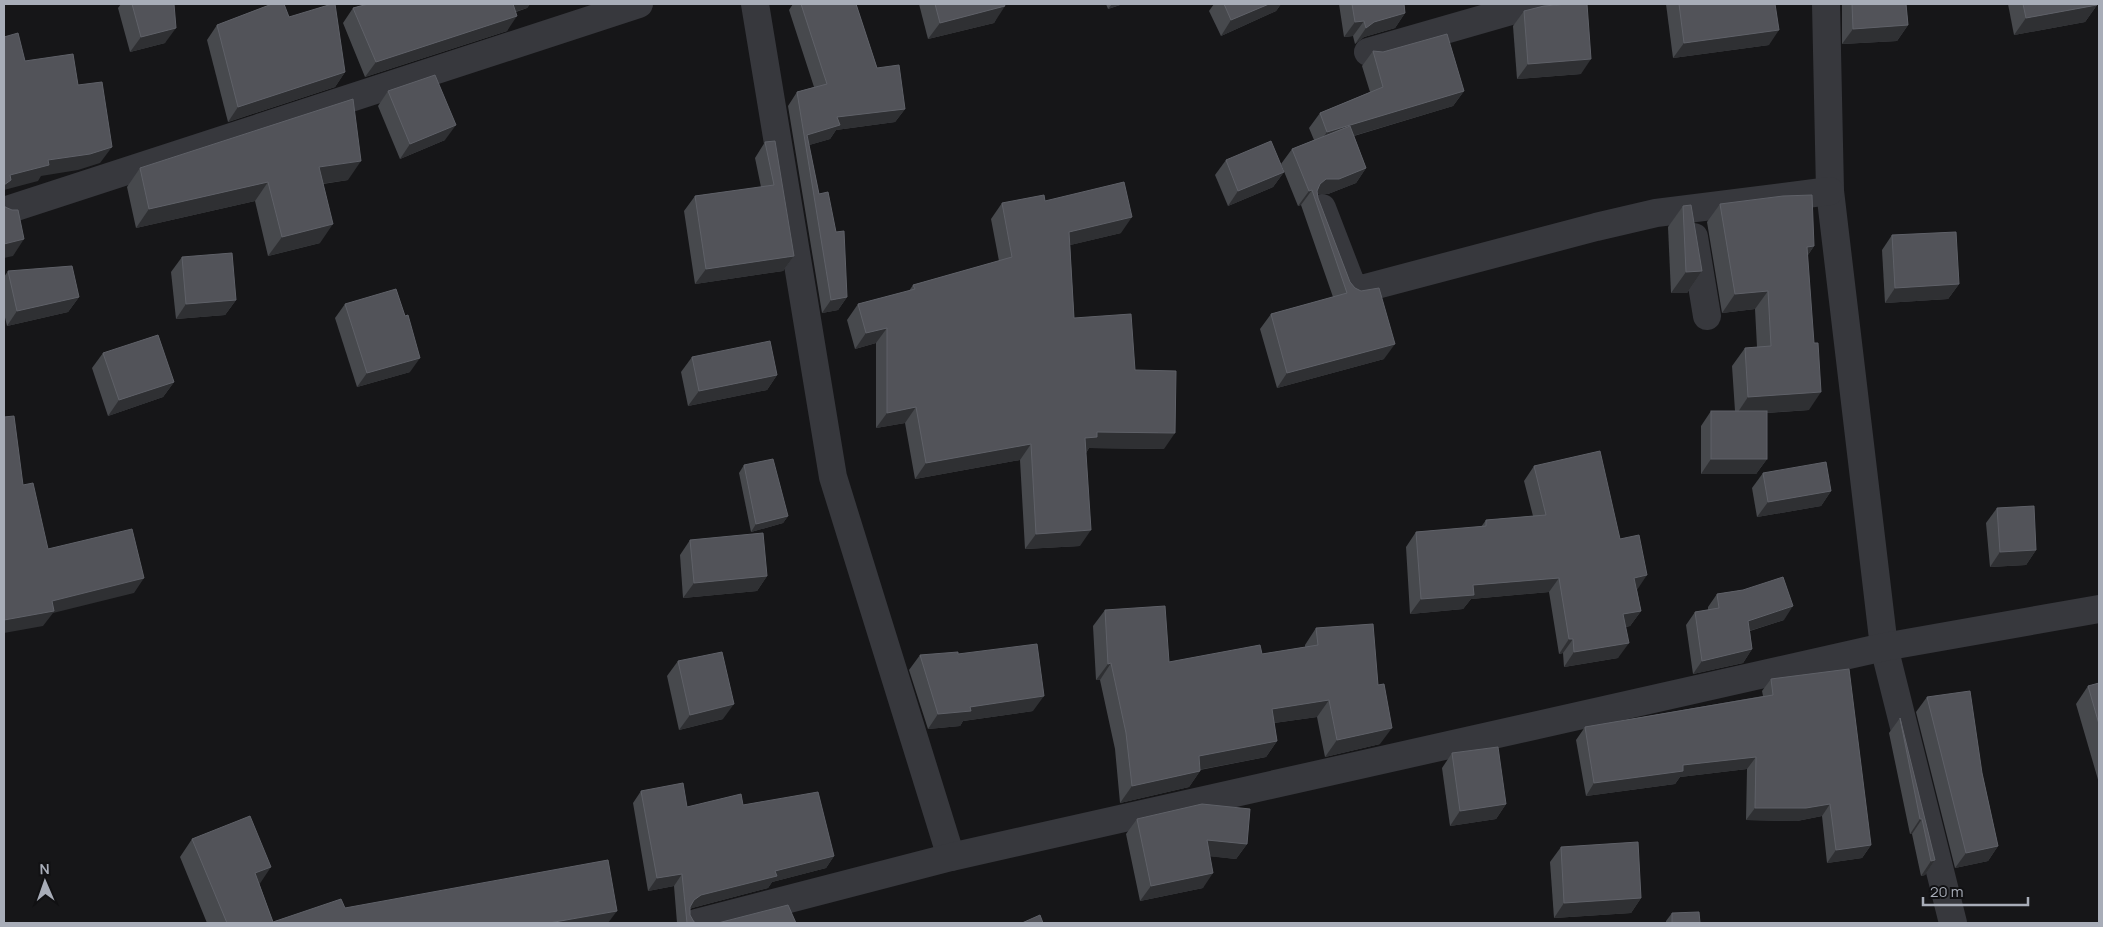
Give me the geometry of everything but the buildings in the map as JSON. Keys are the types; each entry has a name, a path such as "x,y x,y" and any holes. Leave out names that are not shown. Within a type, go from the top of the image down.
{"street":[{"path":"4,211 639,4"},
{"path":"756,4 832,477 952,857"},
{"path":"1368,52 1535,4"},
{"path":"1826,4 1830,191 1884,647 1953,923"},
{"path":"1322,208 1354,291 1656,213 1830,191"},
{"path":"1689,210 1707,316"},
{"path":"696,923 952,857 1884,647 2099,609"}]}
